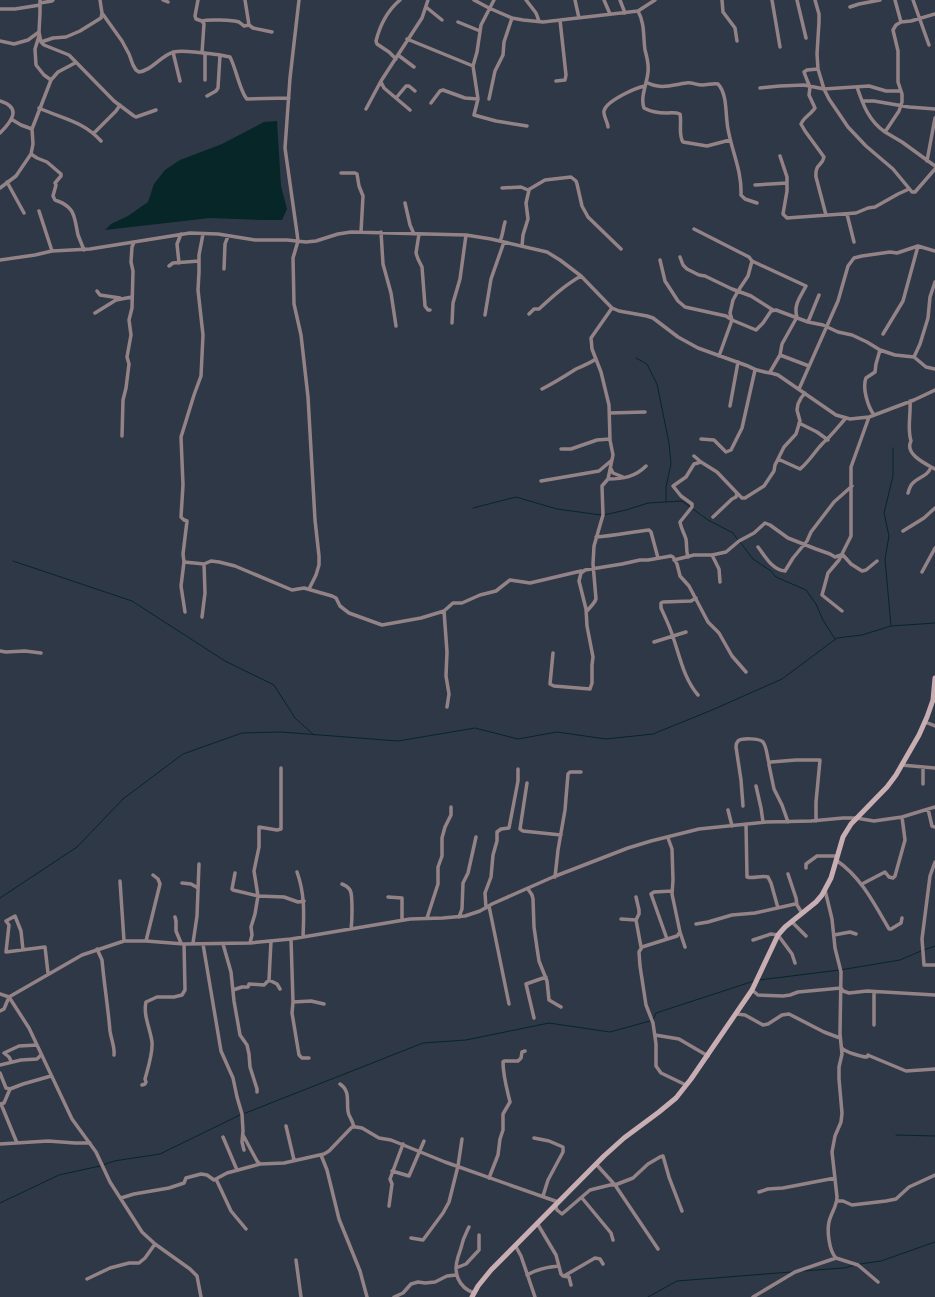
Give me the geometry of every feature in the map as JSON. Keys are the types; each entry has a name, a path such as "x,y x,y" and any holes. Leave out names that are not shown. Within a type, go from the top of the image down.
{"main road":[{"path":"473,1295 482,1280 596,1164 624,1138 665,1108 676,1098 708,1056 752,990 778,935 816,902 825,890 831,878 843,837 856,818 887,787 896,775 925,722 933,700 935,678"}],"street":[{"path":"0,9 14,9 54,0"},
{"path":"41,42 54,38 66,37 80,31 101,18 102,13 100,0"},
{"path":"163,0 168,2"},
{"path":"198,0 195,16 196,19 202,21 240,22 244,26 249,25 253,28 272,32"},
{"path":"245,0 249,25"},
{"path":"299,0 285,148 298,241 293,258 294,304 301,334 308,397 315,520 319,556 316,575 309,589"},
{"path":"400,0 390,9 382,23 376,42 389,52 414,67"},
{"path":"366,109 407,39 422,18 428,0"},
{"path":"474,0 512,18 539,21 638,11 655,0"},
{"path":"494,0 482,22 473,66 478,99 474,115 496,121 527,126"},
{"path":"526,0 536,13 539,21"},
{"path":"576,0 579,18"},
{"path":"604,0 610,14"},
{"path":"620,0 625,13"},
{"path":"722,0 723,12 735,28 737,41"},
{"path":"772,0 780,47"},
{"path":"797,0 806,38"},
{"path":"816,0 819,14 817,54 818,69 824,88 835,110 866,146 893,169 912,192 915,192 935,167 902,142 879,128 870,117 857,87"},
{"path":"850,7 880,0"},
{"path":"894,0 901,22"},
{"path":"913,0 929,45"},
{"path":"40,3 39,34 35,49 36,64 51,80"},
{"path":"426,7 442,20"},
{"path":"638,11 643,24 649,70 642,104 644,108 653,111 668,113 675,112 680,114 682,126 680,136 683,142 707,146 730,140"},
{"path":"102,13 130,54 133,65 138,72 146,70 173,52 182,51 220,55 230,57 240,83 243,96 247,100 289,98"},
{"path":"885,132 902,106 902,94 898,82 898,51 893,30 896,25 901,22 919,19 935,14"},
{"path":"488,99 495,71 504,52 504,42 512,18"},
{"path":"556,81 565,80 566,75 560,20"},
{"path":"202,21 205,28 203,53 205,80"},
{"path":"458,22 480,31"},
{"path":"0,40 14,44 28,40 39,34"},
{"path":"39,34 41,42 44,45 69,55 75,63 120,105 136,117 156,110"},
{"path":"407,39 473,66"},
{"path":"173,52 180,81"},
{"path":"206,96 216,91 218,88 220,55"},
{"path":"0,188 16,176 31,154 33,144 32,129 51,80 58,72 75,63"},
{"path":"818,69 804,72 810,87 809,95 814,108 808,116 803,119 801,124 824,157 823,161 815,171 826,215"},
{"path":"381,82 384,88 410,110"},
{"path":"608,127 604,111 607,106 630,91 645,84 666,87 688,83 700,85 718,84 721,88 725,102 730,140 742,181 741,195 745,199 757,204"},
{"path":"760,88 804,85 824,88 869,86 886,91 900,91"},
{"path":"396,98 406,86 409,86 415,90"},
{"path":"432,103 442,90 466,98 478,99"},
{"path":"0,101 8,104 13,109 14,114 0,133"},
{"path":"862,101 874,101 902,106 935,109"},
{"path":"94,133 120,105"},
{"path":"40,108 83,125 94,133 101,141"},
{"path":"928,161 935,118"},
{"path":"11,119 32,129"},
{"path":"31,154 47,162 61,174 62,176 55,183 56,185 52,196 55,200 62,202 68,207 76,219 78,234 84,250"},
{"path":"780,156 787,177 787,190 783,214 787,218 856,213 875,207 909,189"},
{"path":"341,173 357,174 359,186 363,196 362,232"},
{"path":"528,190 545,180 571,177 576,181 582,206 588,217 621,249"},
{"path":"7,182 24,213"},
{"path":"755,185 787,184"},
{"path":"502,188 521,187 528,190"},
{"path":"522,246 528,219 526,203 528,190"},
{"path":"406,202 410,225 414,234"},
{"path":"39,211 52,251"},
{"path":"847,214 854,242"},
{"path":"498,241 500,241 502,237 502,229 505,222"},
{"path":"694,228 748,257 752,261 806,286 797,302 795,312 797,317 782,344 780,355 770,372"},
{"path":"0,260 36,255 52,251 84,250 190,233 218,234 255,240 298,241 316,241 345,233 362,232 466,235 522,246 554,255 581,276 612,308 619,312 653,318 683,340 698,348 738,362 755,370 764,373 770,372 778,375 845,419 869,417 914,400 935,390"},
{"path":"381,232 383,264 391,292 396,326"},
{"path":"179,263 177,244 181,234"},
{"path":"185,612 181,586 187,521 181,517 182,481 184,474 181,445 182,432 201,376 203,335 198,290 198,261 203,234"},
{"path":"419,234 416,252 422,267 425,306 428,310 430,310"},
{"path":"452,323 452,303 460,279 466,235"},
{"path":"224,270 225,244 228,236"},
{"path":"122,436 124,400 129,364 127,357 131,335 129,320 132,312 131,262 132,247 134,242"},
{"path":"485,315 491,279 504,242"},
{"path":"799,389 838,301 848,266 854,258 890,252 897,253 918,246 935,251"},
{"path":"883,334 902,301 918,246"},
{"path":"680,257 683,265 687,269 752,296 773,310 858,338 880,350 898,355 914,357 926,367 935,369"},
{"path":"660,260 665,282 685,307 726,316 756,330 773,310"},
{"path":"169,266 173,263 198,261"},
{"path":"719,356 732,320 730,312 733,300 748,276 752,261"},
{"path":"529,314 534,309 539,309 548,299 581,276"},
{"path":"914,357 920,344 928,318 930,298 935,282"},
{"path":"97,291 110,303"},
{"path":"808,322 819,295"},
{"path":"104,296 121,298"},
{"path":"95,313 121,298 132,297"},
{"path":"587,612 590,606 594,604 596,599 593,568 594,546 603,515 602,486 608,479 613,452 610,439 610,413 608,396 592,349 592,336 612,308"},
{"path":"874,415 866,397 864,384 866,378 876,372 876,364 880,350"},
{"path":"780,355 809,366"},
{"path":"542,389 578,368 590,364 596,359"},
{"path":"730,406 738,362"},
{"path":"701,439 714,440 726,452 731,450 742,428 755,370"},
{"path":"694,456 717,472 742,498 745,498 763,488 774,471 775,465 784,447 796,434 799,422 797,410 798,404 805,393"},
{"path":"908,493 912,483 933,468 924,464 911,452 909,427 911,415 910,401"},
{"path":"610,413 645,412"},
{"path":"842,611 822,595 828,573 837,563 851,536 851,465 869,417"},
{"path":"778,459 800,469 810,460 824,442 828,440 829,436 845,419"},
{"path":"799,422 828,440"},
{"path":"561,449 571,449 597,440 610,439"},
{"path":"541,481 599,471 612,460"},
{"path":"688,556 686,552 686,540 680,522 692,507 692,504 681,496 673,486 686,477 694,464 701,462"},
{"path":"608,479 619,479 636,474 646,466"},
{"path":"611,468 613,473 624,478"},
{"path":"758,547 768,562 784,571 786,570 793,558 834,502 852,486"},
{"path":"713,517 736,497 737,493"},
{"path":"903,531 924,518 935,508"},
{"path":"674,560 694,555 712,555 726,552 739,541 754,533 765,523 788,538 835,557 842,554"},
{"path":"596,537 650,530 658,558"},
{"path":"922,572 935,548"},
{"path":"842,554 856,568 864,571 877,561"},
{"path":"712,555 719,569 720,582"},
{"path":"184,562 204,564 211,561 231,565 292,590 301,588 309,589 336,598 340,606 349,613 382,625 421,618 444,611 453,603 462,603 480,594 496,591 510,580 530,583 593,568 671,556 678,566 680,576 696,598 708,622 719,634 732,656 746,672"},
{"path":"202,617 205,593 204,564"},
{"path":"553,653 550,684 554,686 590,689 592,683 593,657 587,626 587,612 579,582 579,577 582,571"},
{"path":"696,598 691,601 663,602 661,603 661,608 673,636 680,662 698,695"},
{"path":"444,611 448,652 446,676 449,694 447,708"},
{"path":"654,642 686,632"},
{"path":"0,651 25,651 41,654"},
{"path":"925,722 935,726"},
{"path":"743,806 736,743 738,740 760,740 764,743 774,788 788,822"},
{"path":"769,763 796,760 820,760 816,802 816,821"},
{"path":"901,766 935,768"},
{"path":"923,767 923,784"},
{"path":"250,943 252,935 251,927 258,896 254,871 259,847 259,827 277,830 281,829 281,768"},
{"path":"508,1004 485,893 491,877 493,855 498,832 509,828 518,781 518,769"},
{"path":"555,877 565,810 568,774 570,772 581,772"},
{"path":"527,783 520,829 523,831 561,835"},
{"path":"756,786 761,808 762,822"},
{"path":"427,918 438,884 438,867 442,856 442,838 444,827 451,815 451,807"},
{"path":"0,1011 4,1009 8,997 48,973 82,955 124,941 203,944 250,943 291,939 402,920 459,917 476,913 555,877 628,848 699,829 762,822 816,821 842,818 856,818 874,821 902,817 935,807"},
{"path":"928,809 932,826 935,827"},
{"path":"728,810 732,826"},
{"path":"862,884 883,872 885,872 889,877 893,878 895,876 905,840 902,817"},
{"path":"746,824 746,877 768,877 778,908"},
{"path":"459,917 462,909 463,883 468,872 476,837"},
{"path":"668,838 672,849 672,891 680,932 685,947"},
{"path":"806,868 807,862 817,856 836,858 862,884 888,929 891,930 901,922 902,918"},
{"path":"935,862 930,876 922,939 922,955 924,965 935,965"},
{"path":"193,943 197,916 199,864"},
{"path":"297,872 300,880 305,910 303,937"},
{"path":"235,873 232,888 233,890 258,896 284,898 304,902"},
{"path":"788,874 797,905 802,913"},
{"path":"146,941 160,884 153,875"},
{"path":"120,881 124,941"},
{"path":"182,883 191,884 198,888"},
{"path":"342,884 346,885 351,891 351,929"},
{"path":"929,887 935,887"},
{"path":"528,889 533,899 534,927 539,961 546,977 549,1000 561,1007"},
{"path":"825,890 841,972 840,1038 842,1048 839,1079 842,1113 841,1122 835,1136 832,1152 837,1201 828,1226 830,1247 836,1258"},
{"path":"667,940 651,894 654,892 672,891"},
{"path":"388,897 402,898 402,920"},
{"path":"636,897 639,910 636,920 641,947 639,952 642,985 647,1007 653,1023 656,1048 655,1061 657,1069 661,1073 686,1085"},
{"path":"696,924 732,915 755,913 794,904 797,905"},
{"path":"23,950 21,931 15,916 6,921 8,925 6,952 23,950 45,947 48,973"},
{"path":"142,1085 146,1082 145,1079 152,1042 146,1017 146,1002 157,997 174,997 182,995 185,990 182,943 176,931 176,921 174,917"},
{"path":"621,919 636,920"},
{"path":"792,922 806,936"},
{"path":"641,947 667,940 676,936 680,932"},
{"path":"834,935 850,932 856,934"},
{"path":"752,940 771,934 778,935 792,954 795,962"},
{"path":"291,939 292,1013 299,1055 302,1058 309,1058"},
{"path":"233,990 248,987 249,984 264,984 269,980 271,941"},
{"path":"203,944 221,1051 233,1078 242,1114 242,1142 244,1150"},
{"path":"223,944 231,972 240,1035 247,1045 250,1067 257,1092"},
{"path":"97,949 102,960 110,1032 115,1048 114,1055"},
{"path":"534,1018 526,984 546,977"},
{"path":"269,980 277,984 280,989"},
{"path":"752,990 758,995 783,996 798,992 841,988 843,991 849,993 874,992 935,995"},
{"path":"874,992 874,1024"},
{"path":"0,994 8,997 29,1028 72,1119 96,1152 110,1182 142,1232 155,1244 190,1269 197,1276 201,1297"},
{"path":"293,1002 311,1001 324,1004"},
{"path":"743,1004 745,1015"},
{"path":"737,1014 745,1015 763,1025 768,1024 782,1015 789,1014 824,1032 840,1038"},
{"path":"655,1035 679,1039 708,1056"},
{"path":"12,1061 4,1053 19,1046 37,1045"},
{"path":"842,1048 845,1052 862,1057 867,1057 868,1055 906,1071 935,1069"},
{"path":"489,1178 499,1153 500,1139 503,1130 503,1114 510,1102 504,1078 503,1062 507,1060 518,1060 521,1058 522,1052 525,1051"},
{"path":"0,1065 12,1061 36,1059 42,1056"},
{"path":"0,1073 6,1088 10,1089"},
{"path":"17,1143 1,1104 4,1103 10,1089 51,1076"},
{"path":"340,1084 343,1085 348,1095 348,1113 354,1127"},
{"path":"286,1126 294,1160"},
{"path":"121,1198 134,1194 169,1188 184,1182 186,1178 201,1174 207,1175 212,1179 216,1179 237,1170 260,1164 284,1163 321,1155 329,1151 354,1127 362,1128 379,1138 403,1144 489,1178 542,1196 556,1204 557,1210 562,1214 590,1190 615,1185 633,1178 648,1164 660,1156 663,1156 682,1211"},
{"path":"243,1135 260,1164"},
{"path":"223,1137 237,1170"},
{"path":"534,1138 549,1141 563,1147 563,1152 548,1180 542,1196"},
{"path":"410,1238 423,1240 443,1213 449,1202 458,1166 462,1139"},
{"path":"0,1144 48,1141 90,1143"},
{"path":"392,1171 409,1176 424,1141"},
{"path":"389,1206 392,1184 390,1179 403,1144"},
{"path":"321,1155 327,1170 339,1219 360,1271 367,1297"},
{"path":"596,1164 615,1185 658,1249"},
{"path":"837,1201 843,1201 852,1205 886,1201 896,1198 909,1187 935,1175"},
{"path":"759,1192 768,1189 783,1188 835,1178"},
{"path":"216,1179 231,1211 246,1229"},
{"path":"582,1198 611,1233 613,1240"},
{"path":"537,1223 556,1255 561,1274 563,1276"},
{"path":"469,1227 461,1242 456,1275 460,1284 473,1295"},
{"path":"456,1268 466,1264 480,1250 480,1235"},
{"path":"87,1279 110,1268 129,1262 139,1263 145,1258 155,1244"},
{"path":"515,1245 521,1256 535,1297"},
{"path":"563,1276 595,1258 600,1259 603,1264"},
{"path":"753,1297 795,1272 836,1258 858,1265 878,1282"},
{"path":"296,1260 301,1297"},
{"path":"527,1275 545,1267 559,1266"},
{"path":"394,1297 403,1293 410,1284 418,1282 435,1282 447,1276 456,1275"},
{"path":"563,1276 569,1277 571,1284"}],"shaded area":[{"path":"277,121 281,186 287,209 282,220 210,218 105,230 111,224 128,216 148,202 154,184 165,170 180,160 222,144 264,122"}],"waterway":[{"path":"636,358 647,364 657,384 669,443 671,464 666,487 666,502"},
{"path":"891,626 885,559 889,536 884,513 893,476 893,448"},
{"path":"473,508 516,497 557,509 601,515"},
{"path":"604,515 648,503 682,501 708,520 733,533 738,540"},
{"path":"740,542 753,559 771,571 776,577 806,590 816,604 823,620 835,639"},
{"path":"13,561 132,601 225,661 274,685 295,718 314,735"},
{"path":"0,898 77,847 123,799 183,754 242,733 281,732 398,741 475,728 518,739 557,732 606,739 653,734 782,679 837,638 862,635 891,626 935,623"},
{"path":"924,950 935,946"},
{"path":"759,980 840,970 900,960 921,951"},
{"path":"653,1020 656,1013 754,981"},
{"path":"243,1114 423,1043 466,1040 549,1023 610,1032 650,1021"},
{"path":"103,1165 114,1161 160,1154 240,1115"},
{"path":"896,1135 935,1136"},
{"path":"0,1203 59,1175 100,1166"},
{"path":"860,1264 881,1261 935,1242"},
{"path":"802,1271 844,1268 855,1265"},
{"path":"648,1297 677,1281 791,1272"}]}
